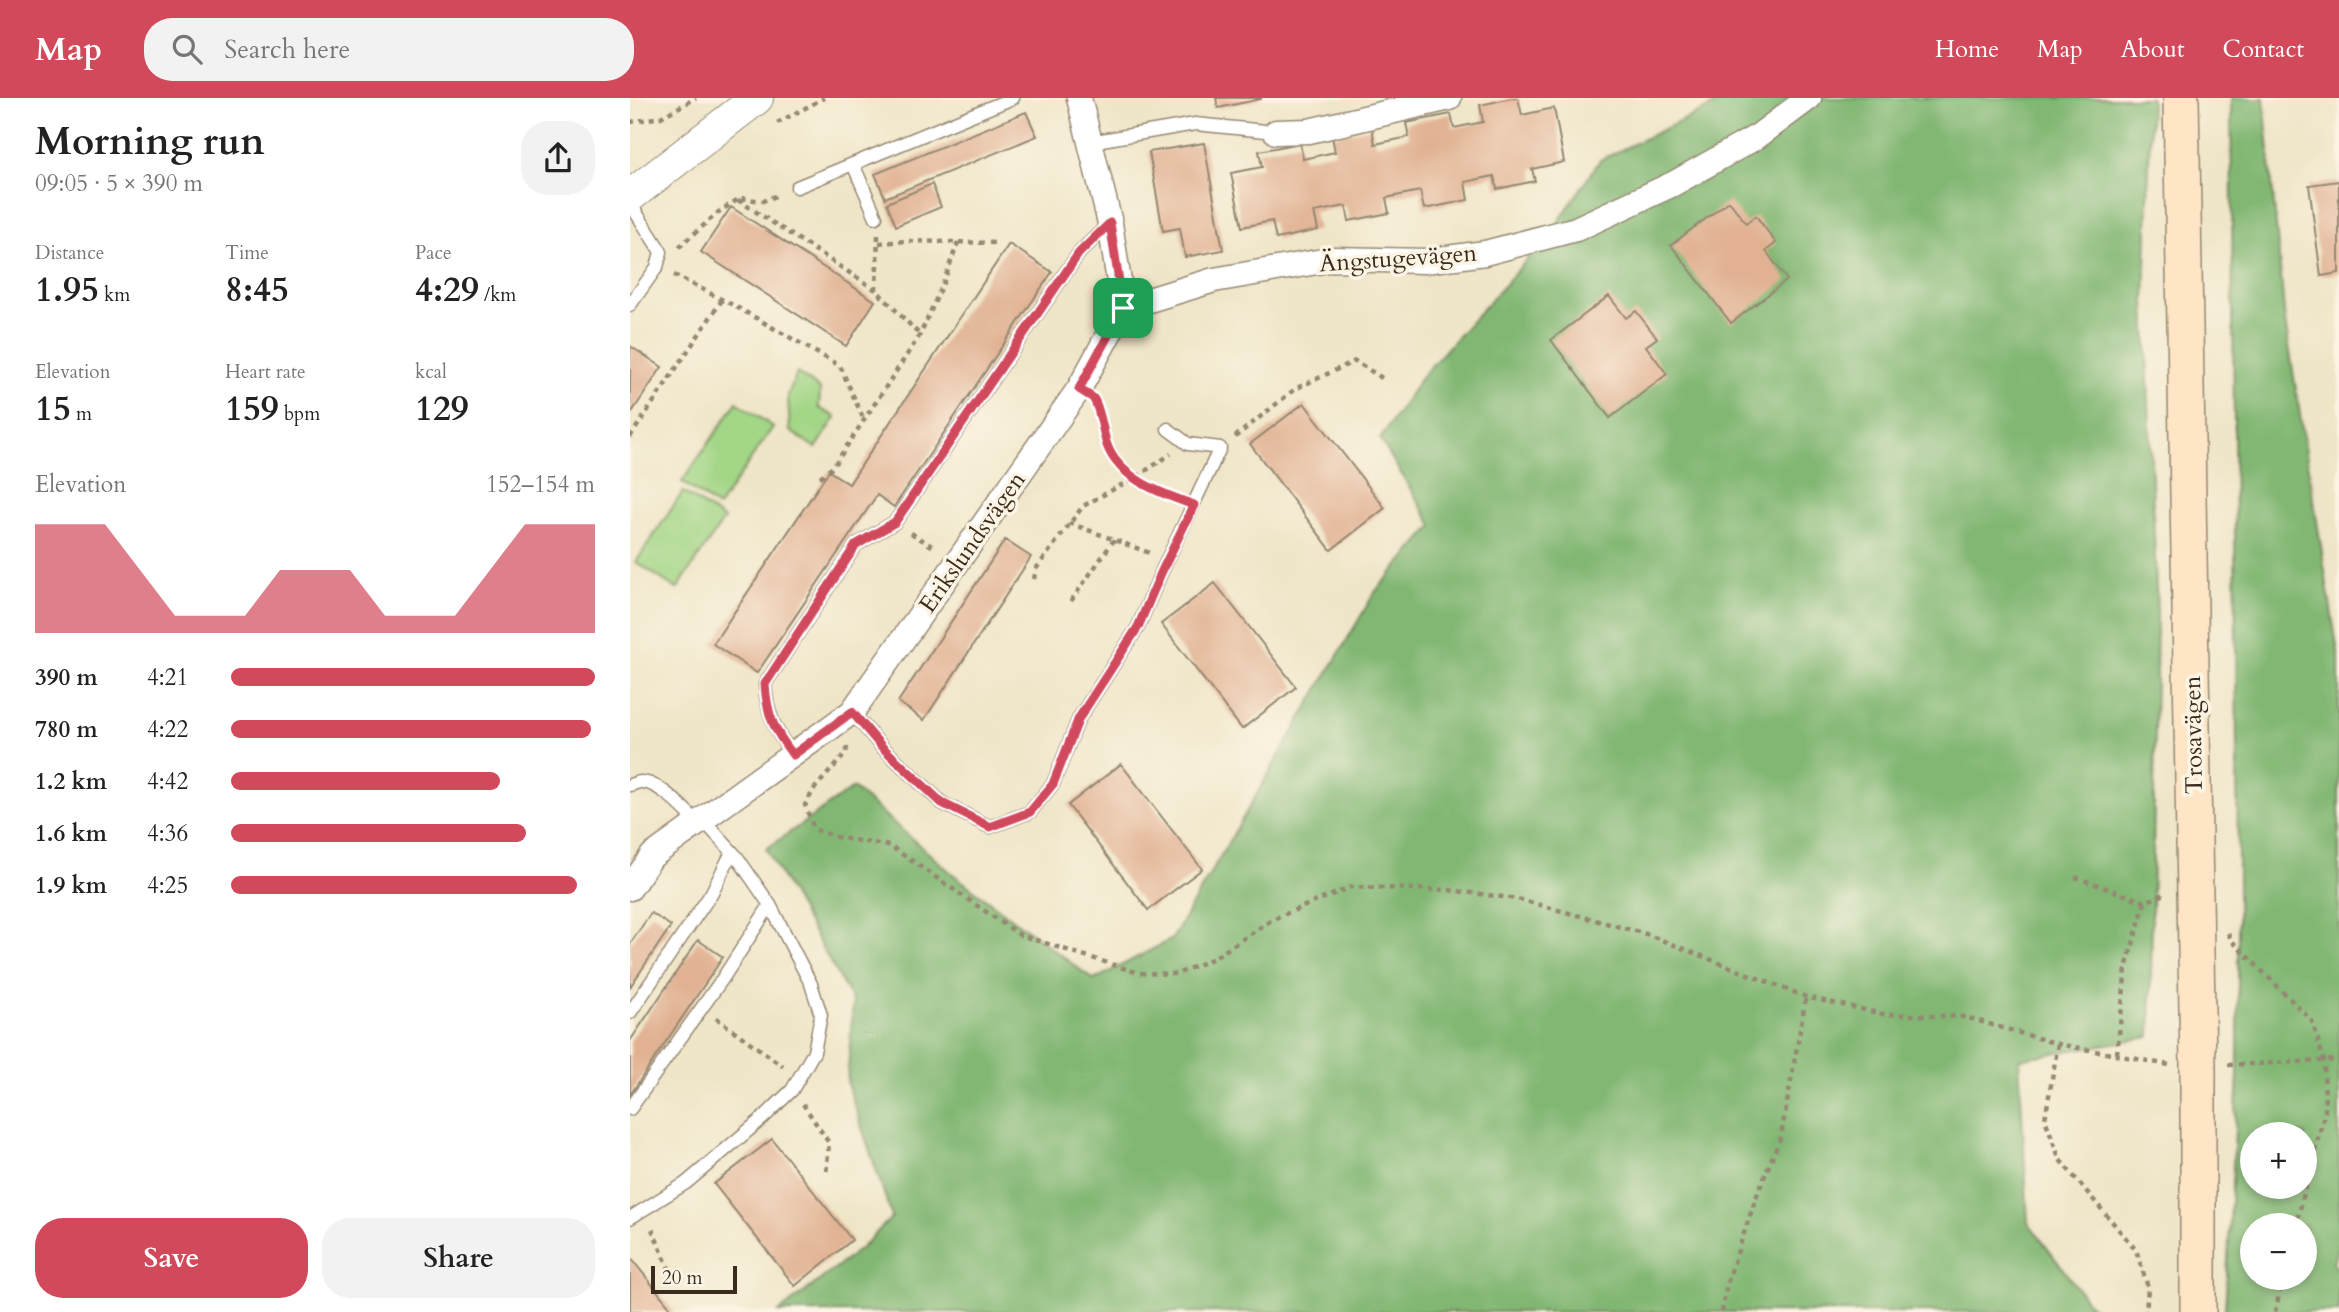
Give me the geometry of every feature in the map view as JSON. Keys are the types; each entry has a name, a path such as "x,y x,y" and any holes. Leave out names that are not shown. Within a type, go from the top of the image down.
{"main road":[{"name":"Trosavägen","path":"2181,98 2195,882 2197,1312"},
{"name":"Trosavägen","path":"2183,158 2186,98"}],"street":[{"path":"630,196 757,98"},
{"path":"1079,98 1110,223 1123,308"},
{"path":"1276,132 1309,131 1448,98"},
{"name":"Ängstugevägen","path":"1123,308 1214,280 1334,259 1425,261 1485,253 1576,229 1673,184 1734,150 1758,136 1808,98"},
{"name":"Erikslundsvägen","path":"630,888 652,856 852,712 1079,389 1123,308"}],"lane":[{"path":"797,187 1013,98"},
{"path":"1090,142 1195,124 1276,132"},
{"path":"853,164 876,217"},
{"path":"630,203 660,252 659,262 630,305"},
{"path":"793,755 780,739 766,709 765,684 856,545 895,522 1079,253 1110,223"},
{"path":"852,712 882,747 942,803 990,827 1030,812 1053,784 1079,718 1138,627 1220,448 1188,444 1168,429"},
{"path":"630,785 642,782 656,788 701,821 732,852 770,905 811,984 821,1015 814,1052 794,1087 764,1118 686,1183 630,1218"},
{"path":"630,1013 711,894 732,852"},
{"path":"630,1109 770,905"}],"path":[{"path":"630,122 661,117 696,98"},
{"path":"797,187 763,201 740,198 720,211 659,262 840,366 864,420"},
{"path":"738,200 876,290 920,335"},
{"path":"876,217 876,290"},
{"path":"820,477 833,467 920,335 958,242"},
{"path":"878,243 995,243"},
{"path":"630,437 722,300"},
{"path":"1220,448 1295,388 1355,361 1382,378"},
{"path":"1079,389 1094,399 1108,448 1121,466 1140,483 1194,505"},
{"path":"1034,579 1036,569 1083,506 1188,444"},
{"path":"1069,523 1168,559"},
{"path":"904,527 935,548"},
{"path":"1071,601 1114,540"},
{"path":"852,712 846,753 815,788 805,806 814,829 836,837 890,846 1020,934 1139,973 1177,974 1214,958 1273,919 1350,887 1424,889 1518,899 1646,934 1806,997 1883,1014 1965,1017 2059,1044 2169,1065"},
{"path":"2075,877 2146,902 2195,882"},
{"path":"2117,1055 2126,968 2146,902"},
{"path":"2226,931 2232,941 2312,1021 2324,1062 2325,1111 2299,1213"},
{"path":"1722,1312 1727,1283 1757,1195 1781,1136 1806,997"},
{"path":"702,1007 783,1067 829,1143 826,1175"},
{"path":"2059,1044 2045,1119 2060,1160 2136,1250 2148,1287 2146,1312"},
{"path":"2218,1065 2339,1060"},
{"path":"642,1210 671,1273"},
{"path":"2275,1312 2280,1290"}],"green space":[{"path":"1729,98 2151,98 2145,301 2157,612 2150,1037 2019,1059 2028,1222 2095,1312 779,1312 860,1249 892,1217 847,1083 853,1002 766,849 853,788 954,875 1094,980 1172,939 1375,592 1433,526 1380,439 1423,375 1551,233 1600,160"},
{"path":"2231,98 2264,98 2285,321 2339,659 2339,1241 2333,1264 2339,1270 2339,1312 2225,1312 2238,1074"},
{"path":"797,373 820,389 819,408 836,417 816,448 790,431 788,395"},
{"path":"737,402 773,427 718,507 682,482"},
{"path":"683,492 724,519 677,589 636,562"}],"building":[{"path":"1216,98 1261,98 1261,99 1218,108"},
{"path":"1518,98 1522,115 1554,108 1564,162 1532,169 1535,181 1497,189 1494,176 1465,182 1468,200 1424,209 1420,191 1386,198 1389,213 1349,221 1346,206 1314,212 1318,230 1276,239 1272,221 1242,227 1231,173 1262,167 1259,151 1300,143 1303,159 1335,152 1332,136 1372,128 1375,144 1409,137 1406,123 1451,114 1454,128 1483,122 1480,105"},
{"path":"1026,112 1037,136 885,198 875,174"},
{"path":"1204,143 1223,250 1185,257 1180,228 1163,231 1149,152"},
{"path":"2339,181 2339,273 2321,276 2309,185"},
{"path":"932,184 941,207 896,226 887,203"},
{"path":"1729,201 1746,223 1756,216 1776,243 1766,251 1787,280 1731,323 1671,245"},
{"path":"731,207 875,301 846,346 701,252"},
{"path":"1009,244 1052,272 894,507 877,495 757,673 713,644 829,471 849,484"},
{"path":"1609,296 1626,318 1636,311 1657,338 1646,346 1667,374 1610,418 1551,340"},
{"path":"630,346 662,367 630,415"},
{"path":"1304,403 1385,508 1331,550 1250,444"},
{"path":"1005,540 1031,557 924,720 898,702"},
{"path":"1215,583 1296,687 1242,729 1161,624"},
{"path":"1121,764 1202,869 1148,910 1068,805"},
{"path":"651,913 671,926 630,987 630,944"},
{"path":"698,940 723,957 630,1095 630,1041"},
{"path":"772,1139 852,1240 795,1286 714,1184"},
{"path":"630,1257 674,1312 630,1312"}],"route":[{"path":"1110,223 1123,308 1079,389 1094,399 1108,448 1121,466 1140,483 1194,505 1138,627 1079,718 1053,784 1030,812 990,827 942,803 882,747 852,712 793,755 780,739 766,709 765,684 856,545 895,522 1079,253 1110,223"}]}
